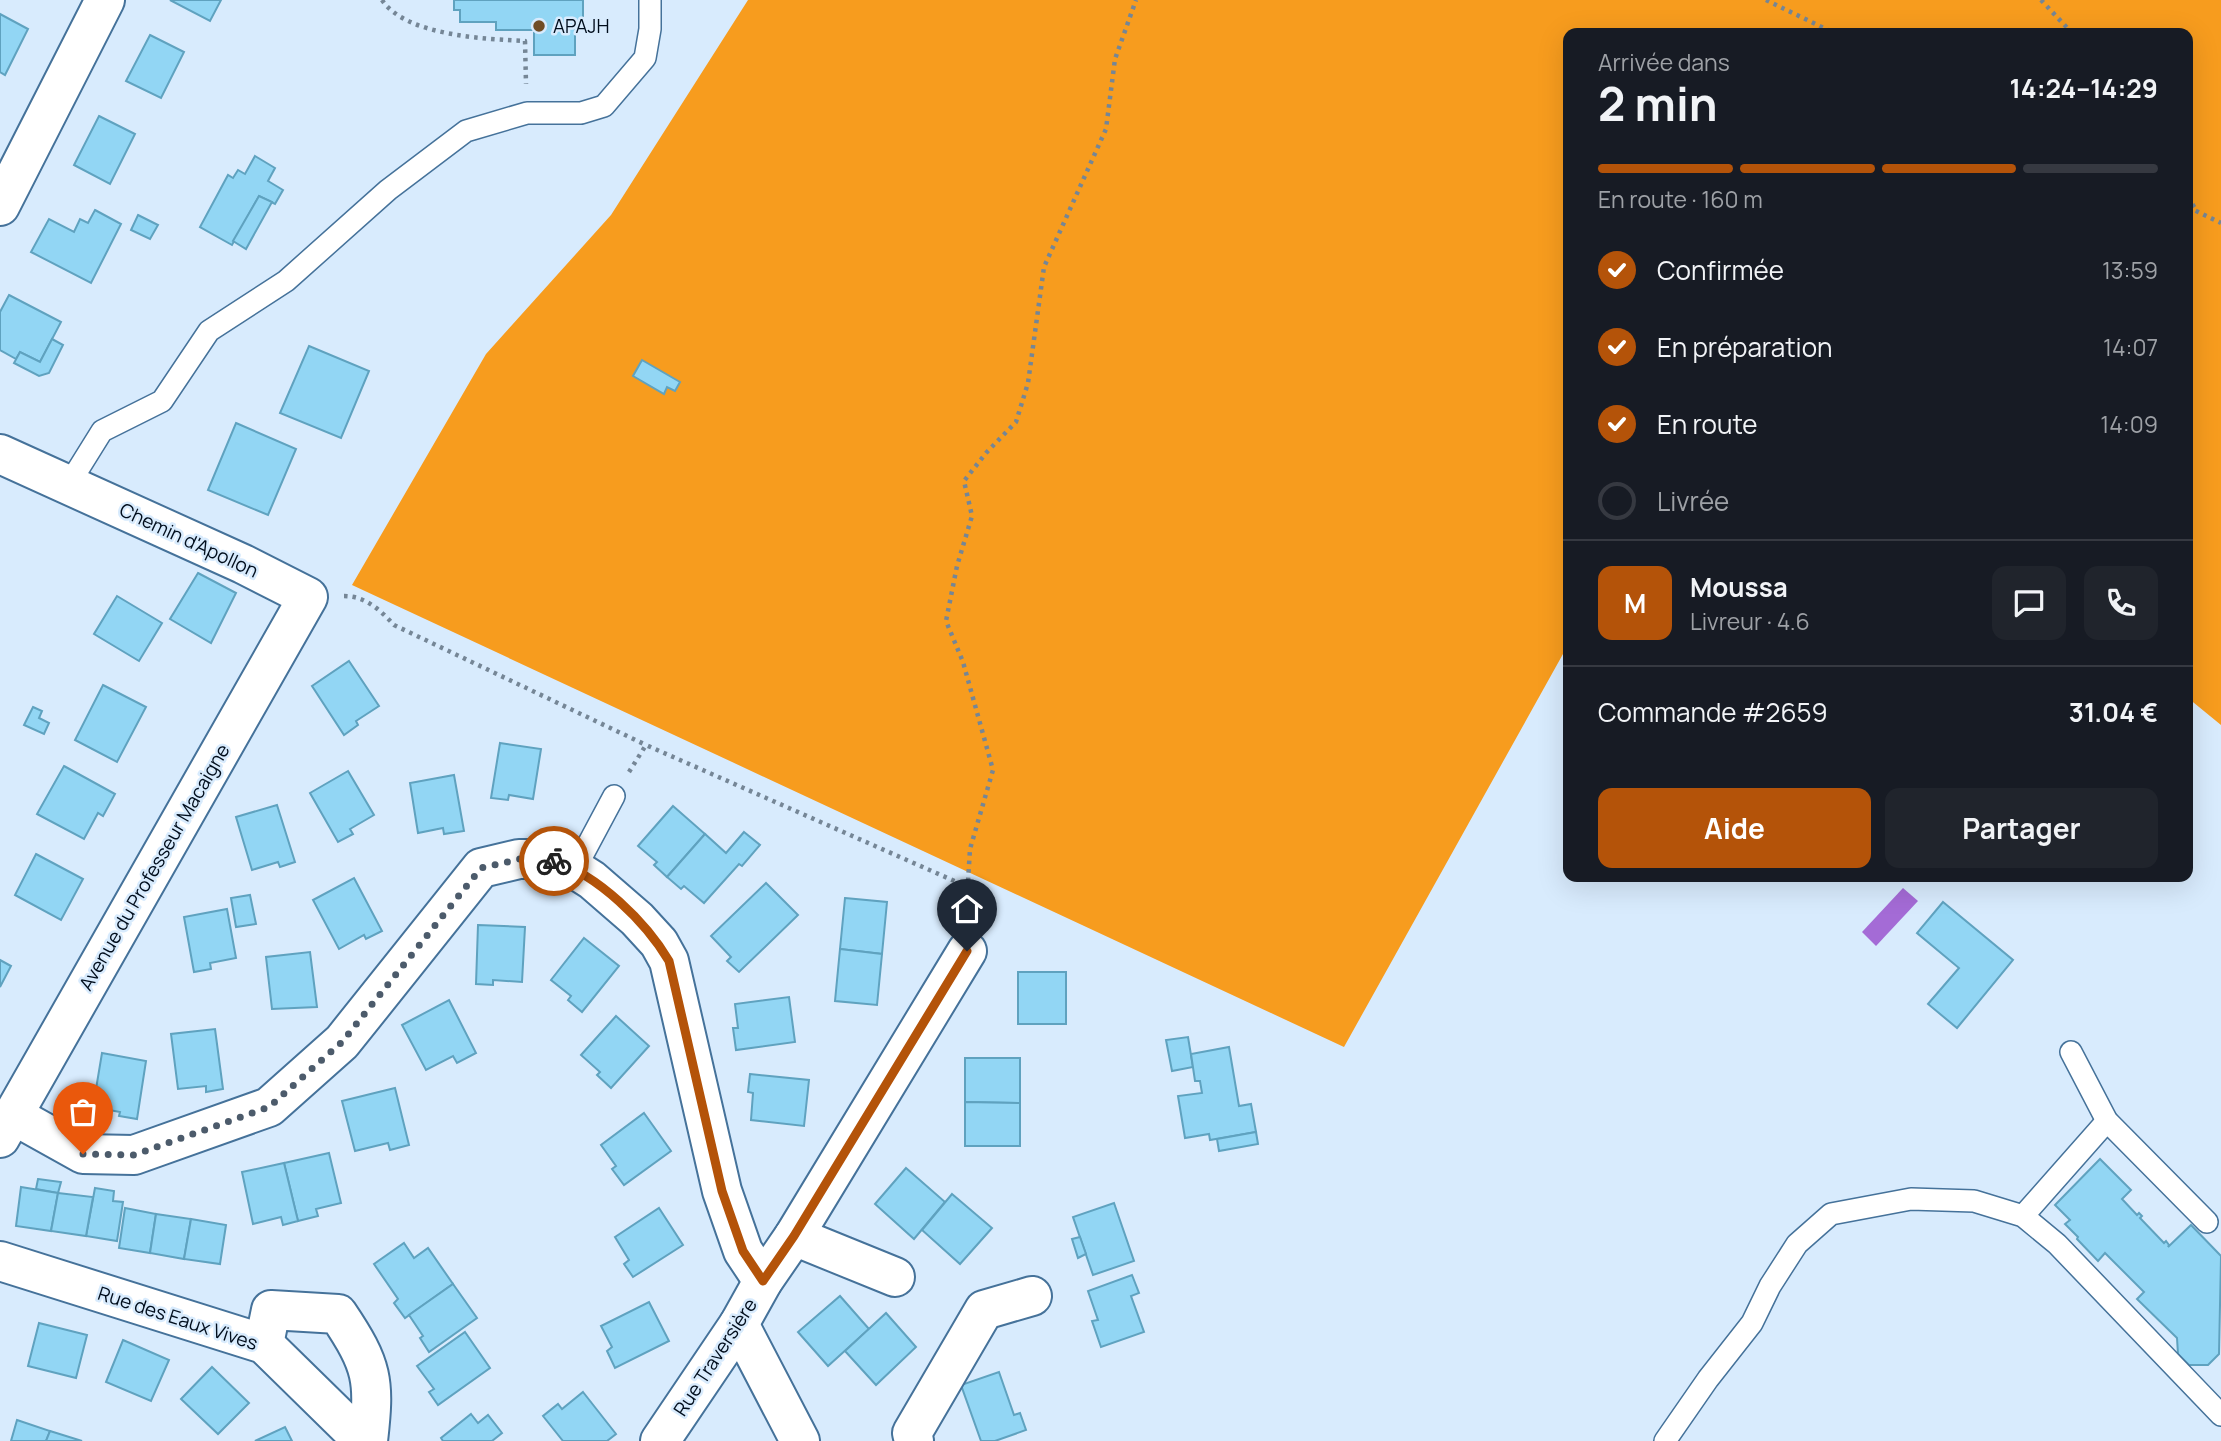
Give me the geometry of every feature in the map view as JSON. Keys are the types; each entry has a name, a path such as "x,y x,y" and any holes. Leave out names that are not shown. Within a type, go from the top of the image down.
{"street":[{"path":"0,206 105,0"},
{"name":"Chemin d'Apollon","path":"0,454 243,564 308,597"},
{"name":"Avenue du Professeur Macaigne","path":"6,1126 308,597"},
{"path":"6,1126 83,1154 134,1155 269,1107 342,1042 481,868 520,859 548,859 575,869 592,880 637,919 659,943 669,961 722,1191 743,1251 763,1281"},
{"name":"Rue Traversière","path":"660,1441 739,1324 967,951"},
{"path":"794,1236 895,1277"},
{"name":"Rue des Eaux Vives","path":"0,1261 264,1344 366,1441"},
{"path":"914,1441 912,1433 984,1310 1032,1296"},
{"path":"264,1344 271,1310 338,1314 363,1350 373,1392 366,1441"},
{"path":"739,1324 800,1441"}],"lane":[{"path":"69,484 102,431 162,401 209,331 286,281 388,190 466,131 527,113 581,113 604,106 645,58 650,29 650,0"},
{"path":"575,869 614,796"},
{"path":"2071,1052 2107,1121 2207,1222"},
{"path":"2023,1216 2107,1121"},
{"path":"1665,1441 1708,1379 1752,1323 1770,1286 1797,1244 1831,1214 1912,1199 1974,1201 2023,1216 2057,1244 2221,1415"}],"path":[{"path":"382,0 387,7 405,18 431,29 475,39 525,41 527,113"},
{"path":"966,913 970,849 993,770 963,662 946,621 957,566 972,516 964,481 1016,422 1028,383 1044,267 1106,130 1115,59 1136,0"},
{"path":"1766,0 1824,28"},
{"path":"2041,0 2067,28"},
{"path":"2193,206 2196,211"},
{"path":"2193,210 2221,223"},
{"path":"308,597 352,596 377,607 394,625 646,745 968,887"},
{"path":"614,796 646,745"}],"shaded area":[{"path":"748,0 2221,0 2221,725 2193,702 2193,28 1563,28 1563,654 1344,1047 352,585 486,354 611,215"},
{"path":"1903,888 1918,901 1876,946 1862,932"}],"building":[{"path":"170,0 221,0 210,21"},
{"name":"APAJH","path":"454,0 583,0 583,30 575,30 575,55 534,55 534,30 496,30 496,22 460,22 460,10 454,10"},
{"path":"0,14 28,29 5,75 0,72"},
{"path":"150,35 184,52 161,98 126,81"},
{"path":"99,116 135,134 110,184 74,165"},
{"path":"255,156 275,168 268,181 283,190 275,204 259,196 232,245 200,227 228,175 233,178 238,170 245,174"},
{"path":"259,196 272,202 246,249 233,241"},
{"path":"95,210 121,224 91,283 31,252 49,219 74,232 80,219 88,223"},
{"path":"138,215 158,225 150,239 131,230"},
{"path":"9,295 61,322 40,362 20,352 16,359 0,350 0,312"},
{"path":"52,339 63,345 49,373 39,376 14,363 20,352 40,362"},
{"path":"309,346 369,371 341,438 280,413"},
{"path":"642,360 680,382 675,391 667,387 664,394 633,376"},
{"path":"236,423 296,449 268,515 208,490"},
{"path":"198,573 236,593 211,643 170,619"},
{"path":"117,596 162,623 139,661 94,634"},
{"path":"349,661 379,706 356,721 358,725 344,735 312,686"},
{"path":"103,685 146,707 117,762 75,740"},
{"path":"33,707 42,711 39,718 49,723 44,734 24,725"},
{"path":"500,743 541,749 533,799 509,795 508,800 491,798"},
{"path":"64,766 115,794 103,816 98,813 84,839 37,814"},
{"path":"348,771 374,815 350,829 353,834 338,842 310,793"},
{"path":"454,775 464,831 444,834 443,828 418,833 410,783"},
{"path":"277,805 295,862 280,867 278,862 252,870 236,817"},
{"path":"673,806 705,834 667,877 654,865 657,862 638,846"},
{"path":"744,832 760,845 704,903 684,886 681,889 667,877 705,834 726,853"},
{"path":"36,854 83,879 61,920 15,895"},
{"path":"354,878 382,931 366,939 364,935 339,949 313,900"},
{"path":"766,883 798,915 739,972 727,961 731,957 711,936"},
{"path":"250,895 256,924 236,927 231,898"},
{"path":"845,898 887,902 882,954 840,949"},
{"path":"1943,902 2013,960 1957,1028 1928,1004 1959,968 1917,933"},
{"path":"227,909 236,958 210,963 211,969 194,972 184,917"},
{"path":"478,925 525,927 522,982 493,980 493,985 476,984"},
{"path":"584,938 619,966 582,1012 568,1000 571,996 551,980"},
{"path":"840,949 882,954 877,1005 835,1001"},
{"path":"310,952 317,1007 272,1009 266,957"},
{"path":"0,960 11,966 0,987"},
{"path":"1018,972 1066,972 1066,1024 1018,1024"},
{"path":"789,997 795,1042 736,1050 733,1028 738,1028 735,1004"},
{"path":"449,1000 476,1053 457,1063 453,1056 426,1070 402,1025"},
{"path":"616,1016 649,1046 611,1088 597,1075 600,1072 581,1055"},
{"path":"215,1029 223,1089 206,1092 206,1086 178,1089 171,1034"},
{"path":"1188,1037 1193,1067 1172,1071 1166,1040"},
{"path":"1229,1047 1239,1106 1251,1104 1256,1132 1210,1140 1209,1134 1185,1138 1178,1096 1202,1093 1200,1081 1195,1081 1191,1054"},
{"path":"102,1053 146,1061 137,1119 119,1116 120,1112 93,1107"},
{"path":"965,1058 1020,1058 1020,1103 965,1102"},
{"path":"750,1074 809,1080 804,1126 751,1120 753,1093 748,1092"},
{"path":"395,1088 409,1145 390,1150 388,1143 355,1151 342,1101"},
{"path":"965,1102 1020,1103 1020,1146 965,1146"},
{"path":"644,1113 671,1151 624,1185 612,1169 616,1166 601,1145"},
{"path":"1256,1132 1258,1144 1219,1151 1217,1139"},
{"path":"329,1153 341,1203 316,1209 318,1216 298,1221 284,1163"},
{"path":"2100,1159 2131,1190 2122,1199 2137,1215 2139,1213 2142,1216 2140,1218 2164,1243 2166,1241 2168,1247 2191,1225 2221,1256 2219,1354 2208,1365 2189,1365 2178,1354 2177,1338 2137,1299 2144,1292 2105,1253 2098,1261 2065,1224 2070,1220 2055,1205"},
{"path":"284,1163 298,1221 283,1225 281,1217 253,1224 242,1172"},
{"path":"906,1168 945,1202 914,1239 875,1204"},
{"path":"38,1179 61,1182 58,1193 36,1189"},
{"path":"21,1187 58,1193 51,1231 16,1226"},
{"path":"95,1188 114,1191 113,1201 123,1202 117,1241 86,1236"},
{"path":"58,1193 93,1197 86,1236 51,1231"},
{"path":"952,1194 992,1228 960,1264 922,1230"},
{"path":"1114,1203 1134,1261 1093,1275 1073,1217"},
{"path":"125,1208 156,1214 150,1253 119,1248"},
{"path":"659,1208 683,1245 633,1277 624,1264 629,1260 615,1237"},
{"path":"156,1214 191,1219 184,1259 150,1253"},
{"path":"191,1219 226,1225 220,1264 184,1259"},
{"path":"1080,1237 1086,1254 1078,1258 1072,1239"},
{"path":"404,1243 414,1258 428,1248 453,1284 405,1318 394,1303 398,1299 374,1264"},
{"path":"1132,1275 1139,1293 1131,1296 1144,1332 1101,1347 1092,1321 1098,1320 1088,1291"},
{"path":"453,1284 477,1318 429,1352 420,1338 423,1336 409,1315"},
{"path":"840,1296 869,1329 828,1366 798,1332"},
{"path":"649,1302 669,1341 615,1368 607,1351 612,1347 601,1326"},
{"path":"886,1313 916,1347 876,1385 845,1351"},
{"path":"39,1323 87,1335 76,1378 28,1366"},
{"path":"465,1332 490,1368 438,1405 429,1392 434,1389 417,1366"},
{"path":"123,1340 169,1360 151,1401 106,1382"},
{"path":"212,1367 249,1403 218,1434 181,1399"},
{"path":"999,1372 1014,1415 1020,1413 1026,1430 995,1441 981,1441 961,1385"},
{"path":"583,1392 616,1434 607,1441 563,1441 543,1416 558,1404 562,1409"},
{"path":"471,1414 478,1423 488,1415 502,1433 492,1441 443,1441 441,1438"},
{"path":"17,1420 50,1431 46,1441 11,1441"},
{"path":"285,1427 292,1441 255,1441"},
{"path":"50,1431 82,1441 46,1441"}],"way so far":[{"path":"83,1154 134,1155 269,1107 342,1042 481,868 520,859 554,861"}],"place":[{"name":"APAJH","path":"539,26"}],"route":[{"path":"554,861 570,866 592,880 637,919 659,943 669,961 722,1191 743,1251 763,1281 794,1236 967,951"}]}
